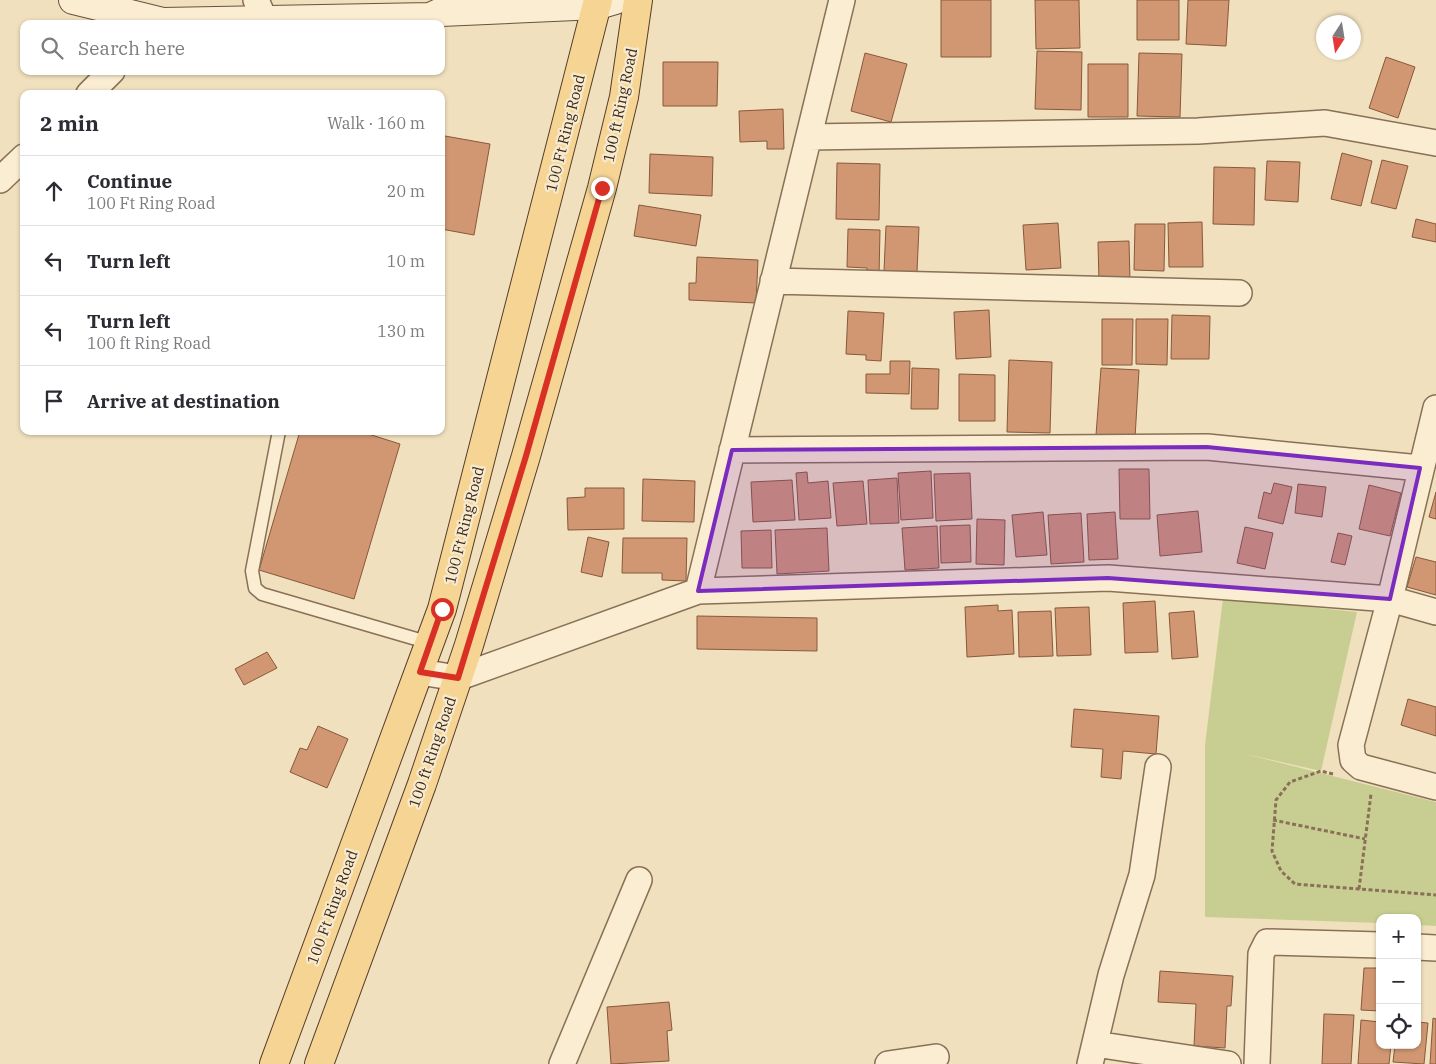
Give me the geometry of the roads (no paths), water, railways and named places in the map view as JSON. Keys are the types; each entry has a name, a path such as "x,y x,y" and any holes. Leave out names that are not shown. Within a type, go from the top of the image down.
{"main road":[{"path":"73,0 98,4 152,20"},
{"name":"100 ft Ring Road","path":"319,1064 422,784 458,678 526,456 602,188 624,97 638,0"},
{"path":"186,20 260,11 430,17 438,6 604,2"},
{"name":"100 Ft Ring Road","path":"274,1064 420,672 444,599 604,2"}],"street":[{"path":"698,592 842,0"},
{"path":"93,90 108,75"},
{"path":"809,137 1198,131 1325,123 1436,143"},
{"path":"0,180 20,161"},
{"path":"774,281 1239,293"},
{"path":"1436,408 1420,468 1390,599 1351,745 1352,760 1361,767 1436,787"},
{"path":"732,450 1207,447 1420,468"},
{"path":"420,672 458,678 698,592 1108,578 1390,599 1436,612"},
{"path":"1158,767 1142,875 1111,975 1093,1054 1228,1064"},
{"path":"562,1064 638,880"},
{"path":"1257,1064 1261,954 1267,942 1376,944"},
{"path":"1421,946 1436,948"},
{"path":"888,1064 936,1057"}],"lane":[{"path":"278,435 252,571 255,588 262,594 430,642"}]}
